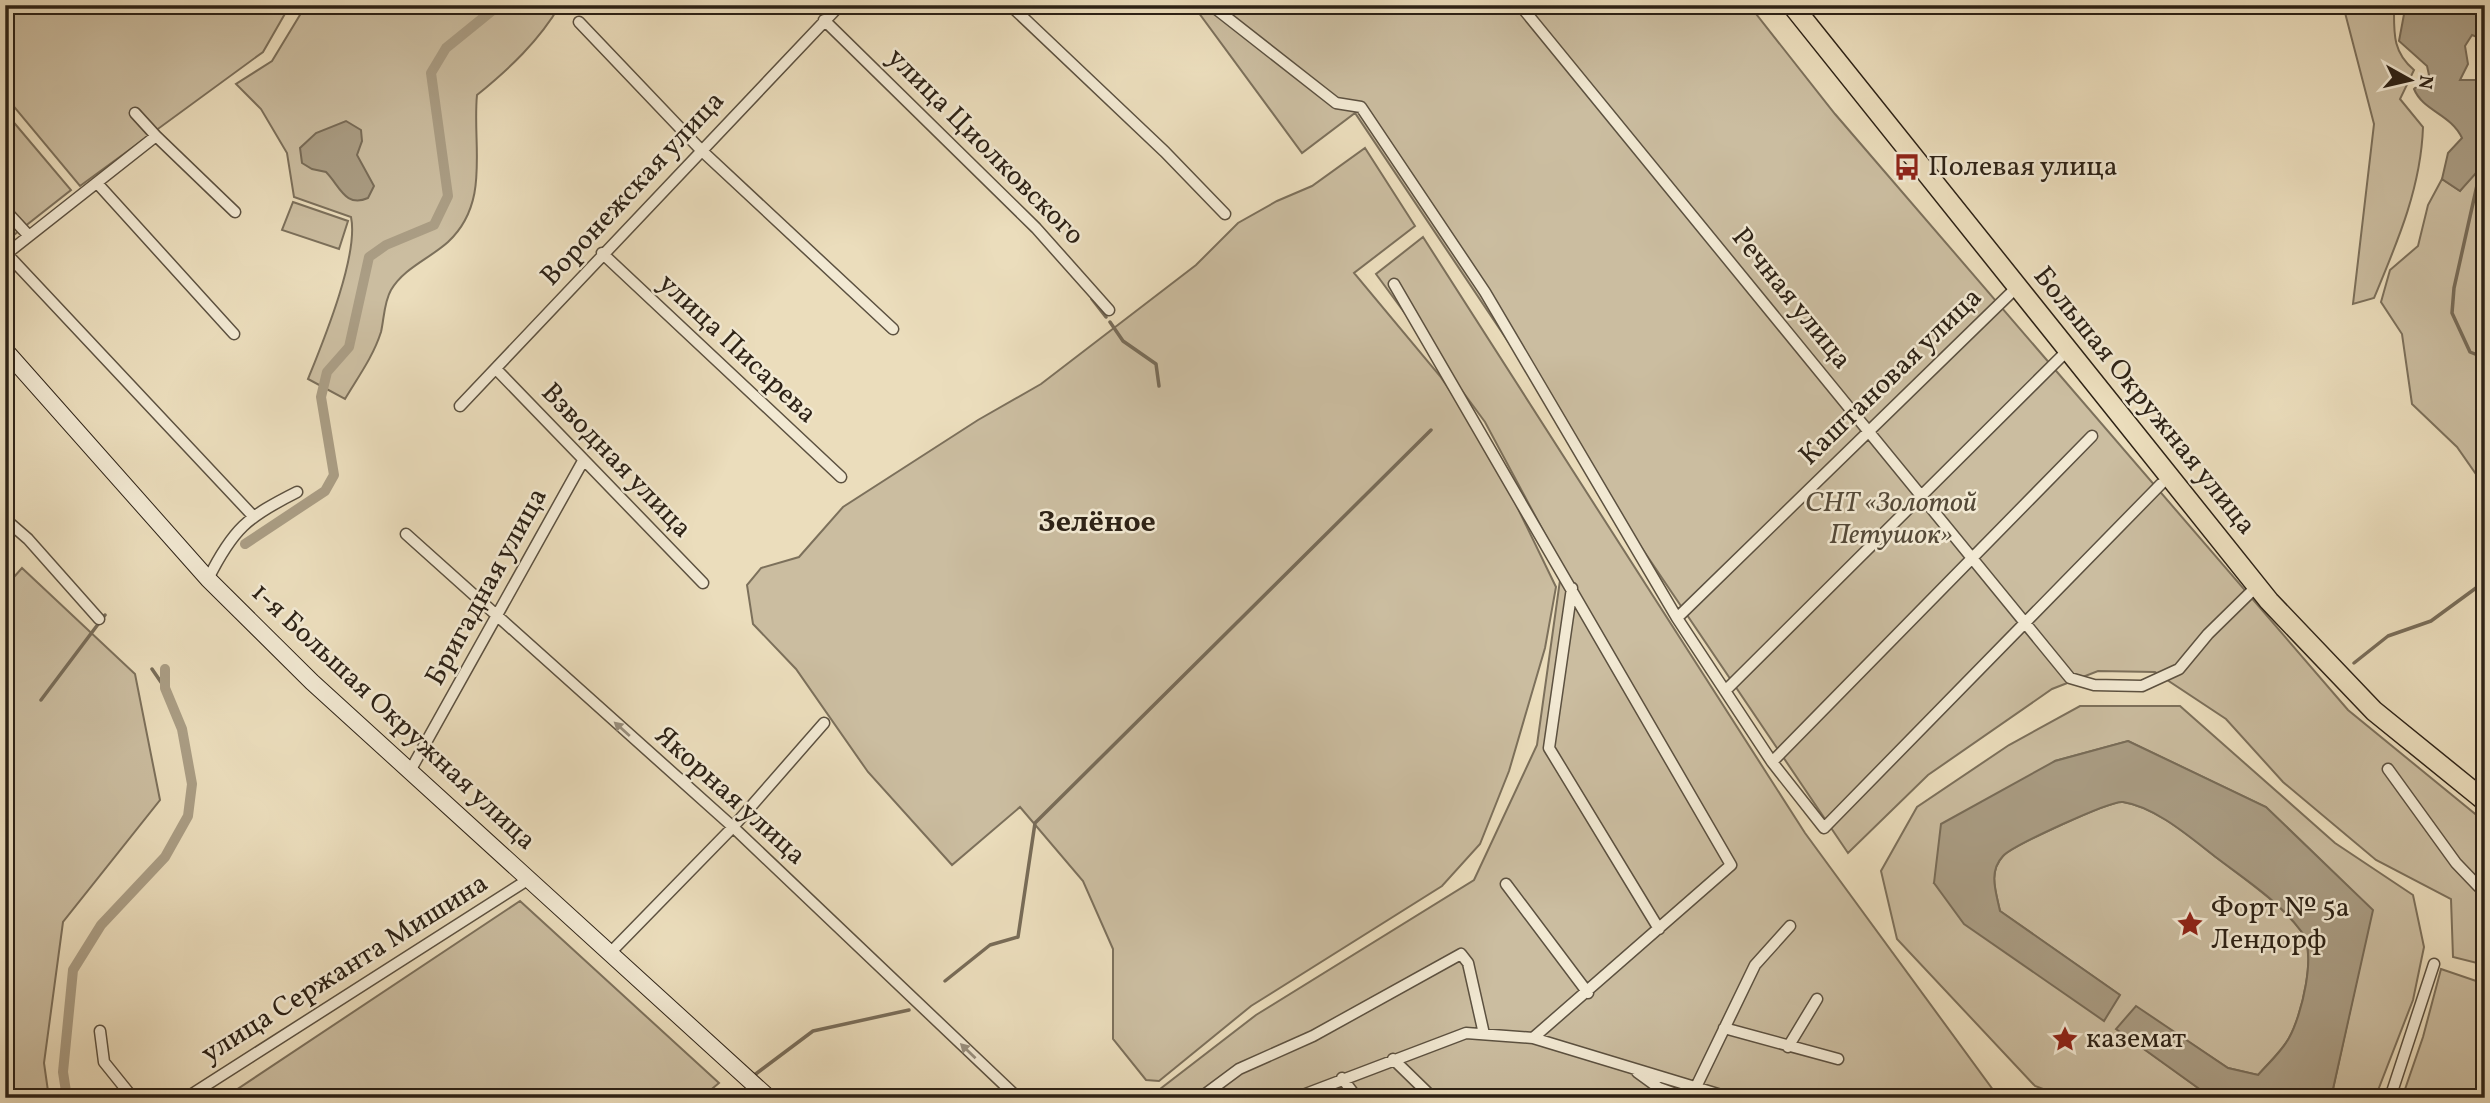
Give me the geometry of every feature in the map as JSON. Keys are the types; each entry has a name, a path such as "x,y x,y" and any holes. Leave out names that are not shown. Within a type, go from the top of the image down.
{"highway":[{"name":"Большая Окружная улица","path":"1792,5 2258,586 2374,711 2485,801"}],"street":[{"name":"Воронежская улица","path":"460,406 602,253 840,5"},
{"path":"1010,5 1225,214"},
{"path":"1211,5 1336,103 1361,107 1485,292 1677,618 1772,762 1824,828 2161,484"},
{"name":"Речная улица","path":"1520,5 2070,678 2094,685 2142,686 2179,669 2208,634 2258,586"},
{"name":"улица Циолковского","path":"824,20 1036,228 1109,310"},
{"path":"579,22 701,150 893,329"},
{"path":"135,113 234,212"},
{"path":"156,136 6,255 253,516"},
{"path":"97,183 234,334"},
{"path":"5,209 29,236"},
{"name":"улица Писарева","path":"602,253 841,477"},
{"path":"1394,284 1731,865 1588,993 1533,1038"},
{"name":"Каштановая улица","path":"1677,618 2017,287"},
{"name":"1-я Большая Окружная улица","path":"5,350 208,579 410,771 769,1098"},
{"path":"1725,691 2067,350"},
{"name":"Взводная улица","path":"496,369 704,583"},
{"path":"1772,762 2092,436"},
{"name":"Бригадная улица","path":"410,771 583,461"},
{"path":"208,579 224,547 253,516 297,492"},
{"path":"5,519 28,539 99,619"},
{"name":"Якорная улица","path":"406,534 733,827 1018,1098"},
{"path":"1572,588 1549,748 1659,929"},
{"path":"610,953 733,827 824,723"},
{"path":"2388,769 2456,863 2479,887 2485,880"},
{"name":"улица Сержанта Мишина","path":"186,1098 529,879"},
{"path":"1506,884 1588,993"},
{"path":"1696,1087 1755,965 1790,926"},
{"path":"1200,1098 1239,1069 1313,1036 1461,954 1468,963 1484,1034"},
{"path":"2390,1098 2434,964"},
{"path":"1788,1047 1817,999"},
{"path":"1724,1028 1838,1059"},
{"path":"100,1031 104,1062 133,1098"},
{"path":"1295,1098 1466,1033 1533,1038 1731,1098"},
{"path":"1393,1059 1433,1098"},
{"path":"1629,1066 1659,1088 1684,1097"},
{"path":"1342,1078 1357,1098"}],"green space":[{"path":"5,5 290,5 263,52 80,186 5,96"},
{"path":"306,5 560,5 543,31 523,54 477,95 477,173 470,209 448,242 396,282 387,300 378,341 345,399 308,379 345,275 350,253 351,217 294,197 287,153 261,109 236,84 272,61"},
{"name":"СНТ «Золотой Петушок»","path":"1193,5 1749,5 1835,114 2348,710 2485,822 2485,965 2453,957 2451,899 2376,860 2283,782 2226,719 2155,672 2098,671 2052,689 1928,775 1848,853 1591,473 1550,404 1355,113 1302,153"},
{"path":"2343,5 2394,5 2398,49 2414,70 2400,99 2423,127 2413,193 2391,257 2374,298 2353,304 2374,124"},
{"path":"5,112 71,190 5,242"},
{"path":"1365,148 1415,226 1354,273 1440,376 1471,421 1508,488 1556,587 1545,648 1509,771 1480,844 1442,886 1251,1006 1159,1081 1146,1080 1113,1039 1113,949 1083,881 1020,807 952,865 868,772 796,669 753,624 747,585 761,568 799,557 843,507 978,420 1041,384 1196,265 1238,223 1277,201 1312,186"},
{"path":"2482,163 2485,163 2485,487 2457,447 2412,404 2402,334 2381,302 2390,270 2418,246 2428,205 2442,179 2460,191"},
{"path":"293,202 348,221 339,249 282,230"},
{"path":"1423,237 1805,833 1999,1098 1151,1096 1256,1015 1474,880 1537,745 1562,566 1485,422 1376,274"},
{"path":"22,568 135,674 160,800 63,922 44,1063 49,1098 5,1098 5,587"},
{"path":"2080,706 2180,706 2335,843 2413,895 2424,947 2413,1000 2375,1098 2331,1098 2372,910 2266,807 2128,741 2055,761 1934,883 2120,995 2000,911 1994,875 1998,862 2010,851 2062,824 2115,803 2135,805 2160,817 2251,883 2292,920 2306,941 2306,984 2294,1028 2286,1043 2258,1075 2228,1068 2136,1007 2117,1029 2212,1098 2067,1098 2035,1086 1897,939 1881,871 1917,807 2009,745"},
{"path":"520,901 719,1083 701,1098 224,1098"},
{"path":"2441,969 2485,984 2485,1098 2402,1098 2423,1037"}],"shaded area":[{"path":"2409,5 2485,5 2485,40 2472,35 2465,46 2468,64 2460,80 2485,80 2485,163 2460,191 2442,179 2448,153 2462,138 2451,123 2418,96 2414,89 2429,75 2427,66 2399,41 2405,9"},
{"path":"346,121 361,130 362,141 357,155 374,186 368,198 360,200 348,198 326,172 312,169 302,163 300,148 316,133"},
{"path":"2128,741 2266,807 2373,910 2331,1098 2212,1098 2116,1029 2136,1006 2228,1068 2258,1075 2289,1038 2306,984 2306,941 2293,920 2262,892 2185,833 2148,810 2123,802 2115,803 2062,824 2003,856 1994,875 2000,911 2120,995 2104,1021 1964,924 1934,883 1941,824 2055,761"}],"waterway":[{"path":"245,544 325,491 334,475 321,397 327,372 349,347 369,257 386,245 434,225 448,196 431,73 446,48 499,5"},
{"path":"2482,163 2454,288 2452,313 2470,352 2485,358"},
{"path":"1092,299 1106,317"},
{"path":"1110,322 1123,341 1156,364 1159,386"},
{"path":"2485,380 2479,402 2485,417"},
{"path":"945,981 990,945 1018,937 1035,823 1431,430"},
{"path":"2354,663 2388,636 2431,621 2476,588 2485,574"},
{"path":"41,700 105,615"},
{"path":"152,669 165,688"},
{"path":"67,1098 63,1072 73,970 101,925 165,857 188,816 192,784 182,729 165,688 165,669"},
{"path":"753,1076 813,1031 909,1010"},
{"path":"730,1098 736,1092"}],"place":[{"name":"Полевая улица","path":"1907,167"},
{"name":"Форт № 5а Лендорф","path":"2190,924"},
{"name":"каземат","path":"2065,1039"}],"district":[{"name":"Зелёное","path":"1097,523"}]}
